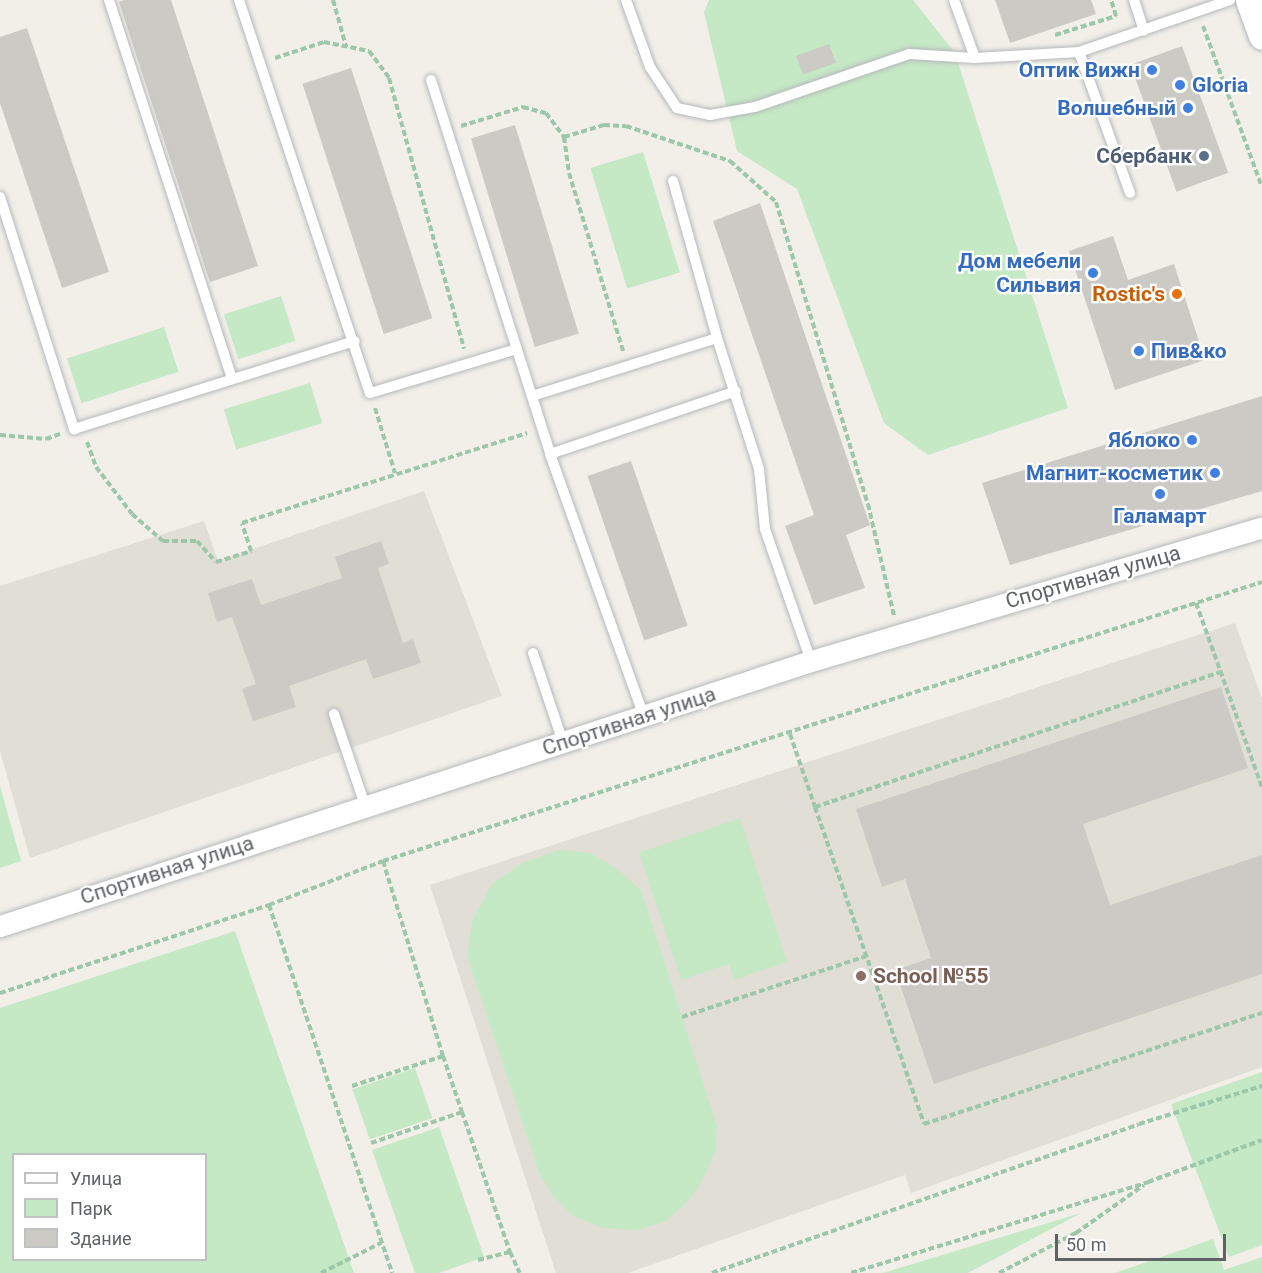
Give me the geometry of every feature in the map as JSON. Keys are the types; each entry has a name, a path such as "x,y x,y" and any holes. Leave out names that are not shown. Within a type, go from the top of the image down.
{"street":[{"path":"1249,0 1262,36"},
{"name":"Спортивная улица","path":"0,926 811,660 1262,527"}],"lane":[{"path":"109,0 232,378"},
{"path":"239,0 262,63 370,393 517,349"},
{"path":"626,0 650,67 678,108 710,115 755,107 909,54 975,58 1079,52 1230,0"},
{"path":"954,0 975,58"},
{"path":"1134,0 1144,30"},
{"path":"1079,52 1130,193"},
{"path":"431,80 550,454 644,716"},
{"path":"673,180 717,338 736,391 759,469 765,529 811,660"},
{"path":"0,197 74,429 354,341"},
{"path":"532,396 717,338"},
{"path":"550,454 736,391"},
{"path":"533,653 563,742"},
{"path":"334,714 365,805"}],"path":[{"path":"333,0 346,46"},
{"path":"1049,37 1116,16 1111,0"},
{"path":"1197,11 1262,187"},
{"path":"262,63 324,42 369,51 389,78 468,364"},
{"path":"447,130 523,107 546,113 564,137 569,173 608,291 627,366"},
{"path":"564,137 604,125 626,126 730,161 776,202 868,504 899,635"},
{"path":"370,393 395,473"},
{"path":"0,435 46,439 74,429 84,435 96,467 132,513 163,541 197,541 216,562 251,551 242,523 395,473 542,429"},
{"path":"0,993 269,904 383,861 790,734 1262,582"},
{"path":"1196,603 1262,787"},
{"path":"814,807 1221,672"},
{"path":"790,734 924,1124 1262,1013"},
{"path":"383,861 443,1056 510,1252 520,1273"},
{"path":"269,904 392,1273"},
{"path":"682,1017 866,956"},
{"path":"352,1086 443,1056"},
{"path":"712,1273 1139,1124 1262,1086"},
{"path":"371,1143 462,1112"},
{"path":"851,1273 1148,1182 1262,1140"},
{"path":"999,1273 1076,1233 1148,1182"},
{"path":"321,1273 381,1243"},
{"path":"478,1260 510,1252"}],"shaded area":[{"path":"424,491 502,696 30,858 0,751 0,586 204,521 218,561"},
{"name":"School №55","path":"1235,623 1262,699 1262,1067 911,1193 905,1175 628,1273 556,1273 430,885"}],"green space":[{"path":"709,0 913,0 955,53 1068,408 928,455 884,423 797,189 737,151 704,12"},
{"path":"643,152 680,272 627,289 590,168"},
{"path":"281,296 296,341 238,359 224,315"},
{"path":"164,327 179,372 82,403 67,359"},
{"path":"310,383 322,423 236,449 224,409"},
{"path":"0,786 21,861 0,868"},
{"path":"740,818 787,962 734,980 729,964 681,980 639,853"},
{"path":"559,850 590,853 616,868 641,890 717,1126 716,1148 702,1182 686,1203 666,1221 638,1230 603,1228 573,1216 552,1195 539,1172 467,956 472,922 492,884 522,863"},
{"path":"235,931 354,1273 0,1273 0,1008"},
{"path":"415,1068 432,1118 370,1140 353,1089"},
{"path":"1262,1072 1262,1245 1229,1257 1171,1104"},
{"path":"439,1127 484,1257 439,1273 415,1273 372,1150"},
{"path":"1081,1213 968,1273 883,1273"},
{"path":"1213,1239 1224,1270 1262,1257 1262,1273 1115,1273"}],"building":[{"path":"124,0 171,0 258,266 210,282 119,2"},
{"path":"995,0 1091,0 1096,14 1010,43"},
{"path":"27,28 109,272 62,288 0,103 0,37"},
{"path":"829,44 836,63 803,75 796,56"},
{"path":"1182,46 1228,173 1176,192 1130,65"},
{"path":"351,68 432,318 384,334 302,84"},
{"path":"515,125 579,333 535,347 471,138"},
{"path":"760,203 870,525 846,535 865,588 814,605 785,526 814,515 713,221"},
{"path":"1113,236 1128,280 1174,264 1205,360 1115,390 1069,251"},
{"name":"Яблоко","path":"1262,396 1262,491 1010,565 982,483"},
{"path":"631,461 688,626 644,640 588,476"},
{"path":"381,541 389,564 378,568 403,643 413,639 421,663 373,679 366,659 289,686 296,707 253,721 242,689 256,684 232,617 217,622 208,593 252,579 261,605 342,578 335,557"},
{"path":"1221,687 1248,768 1083,824 1110,905 1262,855 1262,974 934,1084 895,970 931,958 905,879 882,887 856,809"}],"place":[{"name":"Оптик Вижн","path":"1152,70"},
{"name":"Gloria","path":"1180,85"},
{"name":"Волшебный","path":"1188,108"},
{"name":"Сбербанк","path":"1204,156"},
{"name":"Дом мебели Сильвия","path":"1093,273"},
{"name":"Rostic's","path":"1177,294"},
{"name":"Пив&ко","path":"1139,351"},
{"name":"Яблоко","path":"1192,440"},
{"name":"Магнит-косметик","path":"1215,473"},
{"name":"Галамарт","path":"1160,494"},
{"name":"School №55","path":"861,976"}]}
